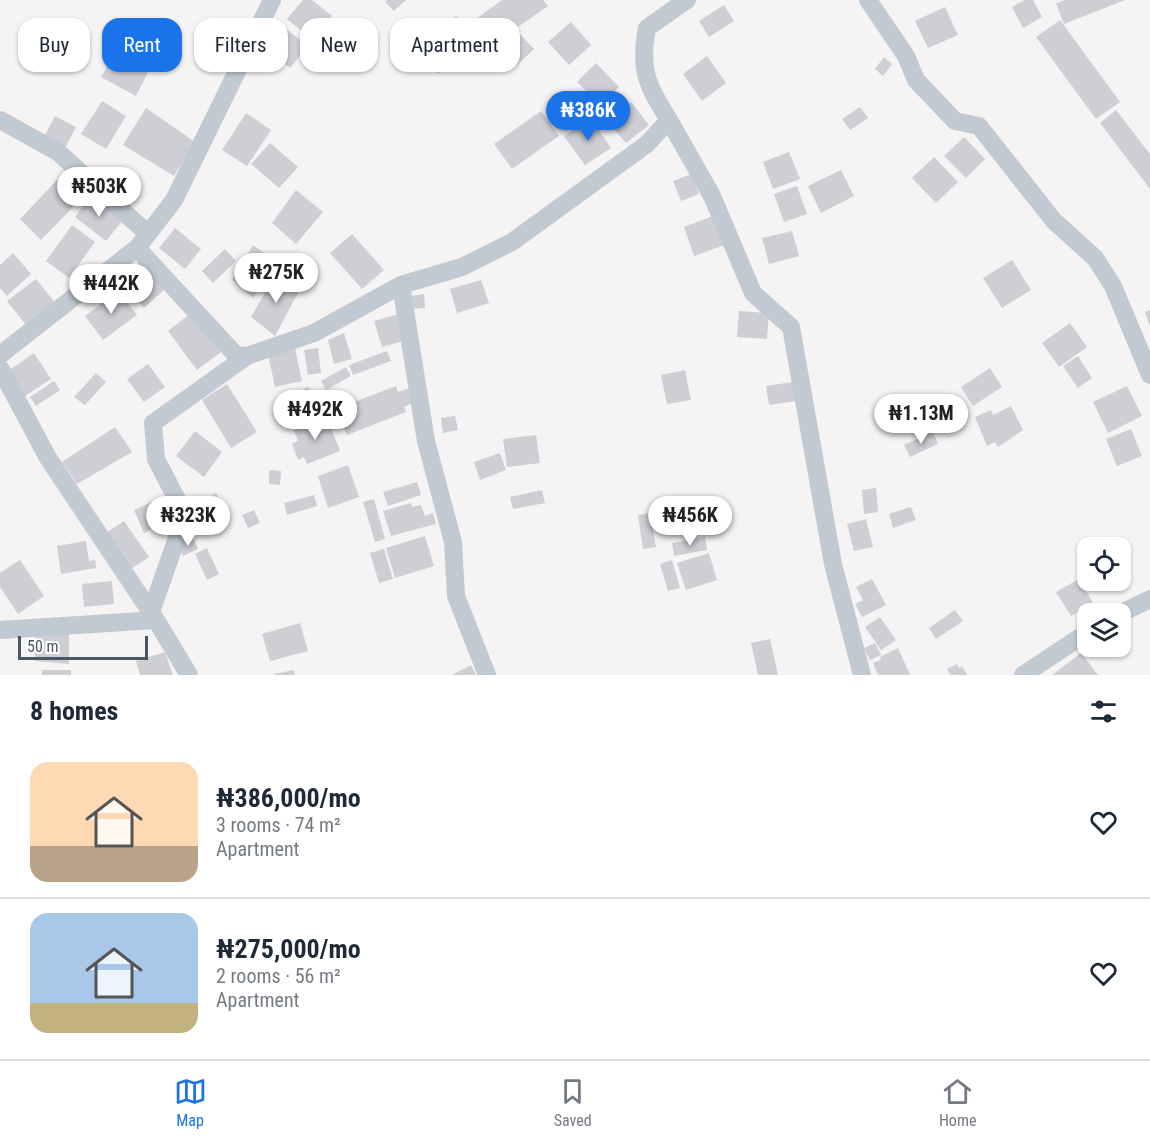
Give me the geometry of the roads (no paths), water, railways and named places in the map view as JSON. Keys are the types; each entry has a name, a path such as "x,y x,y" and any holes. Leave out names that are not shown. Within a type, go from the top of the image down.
{"street":[{"path":"0,355 143,241 174,200 272,0"},
{"path":"687,0 647,28 642,55 647,84 712,196 753,293 791,327 833,564 862,675"},
{"path":"868,0 906,56 916,80 923,88 955,121 979,126 1054,220 1095,258 1113,286 1150,375"},
{"path":"0,120 58,152 143,241 236,355 247,356"},
{"path":"154,616 185,515 156,459 153,423 247,356 324,329 401,285 409,285 462,267 512,242 647,144 669,120"},
{"path":"401,285 426,441 453,542 456,596 487,675"},
{"path":"0,368 48,458 154,616 189,675"},
{"path":"1131,608 1150,599"},
{"path":"0,630 154,616"},
{"path":"1023,675 1077,639"}]}
